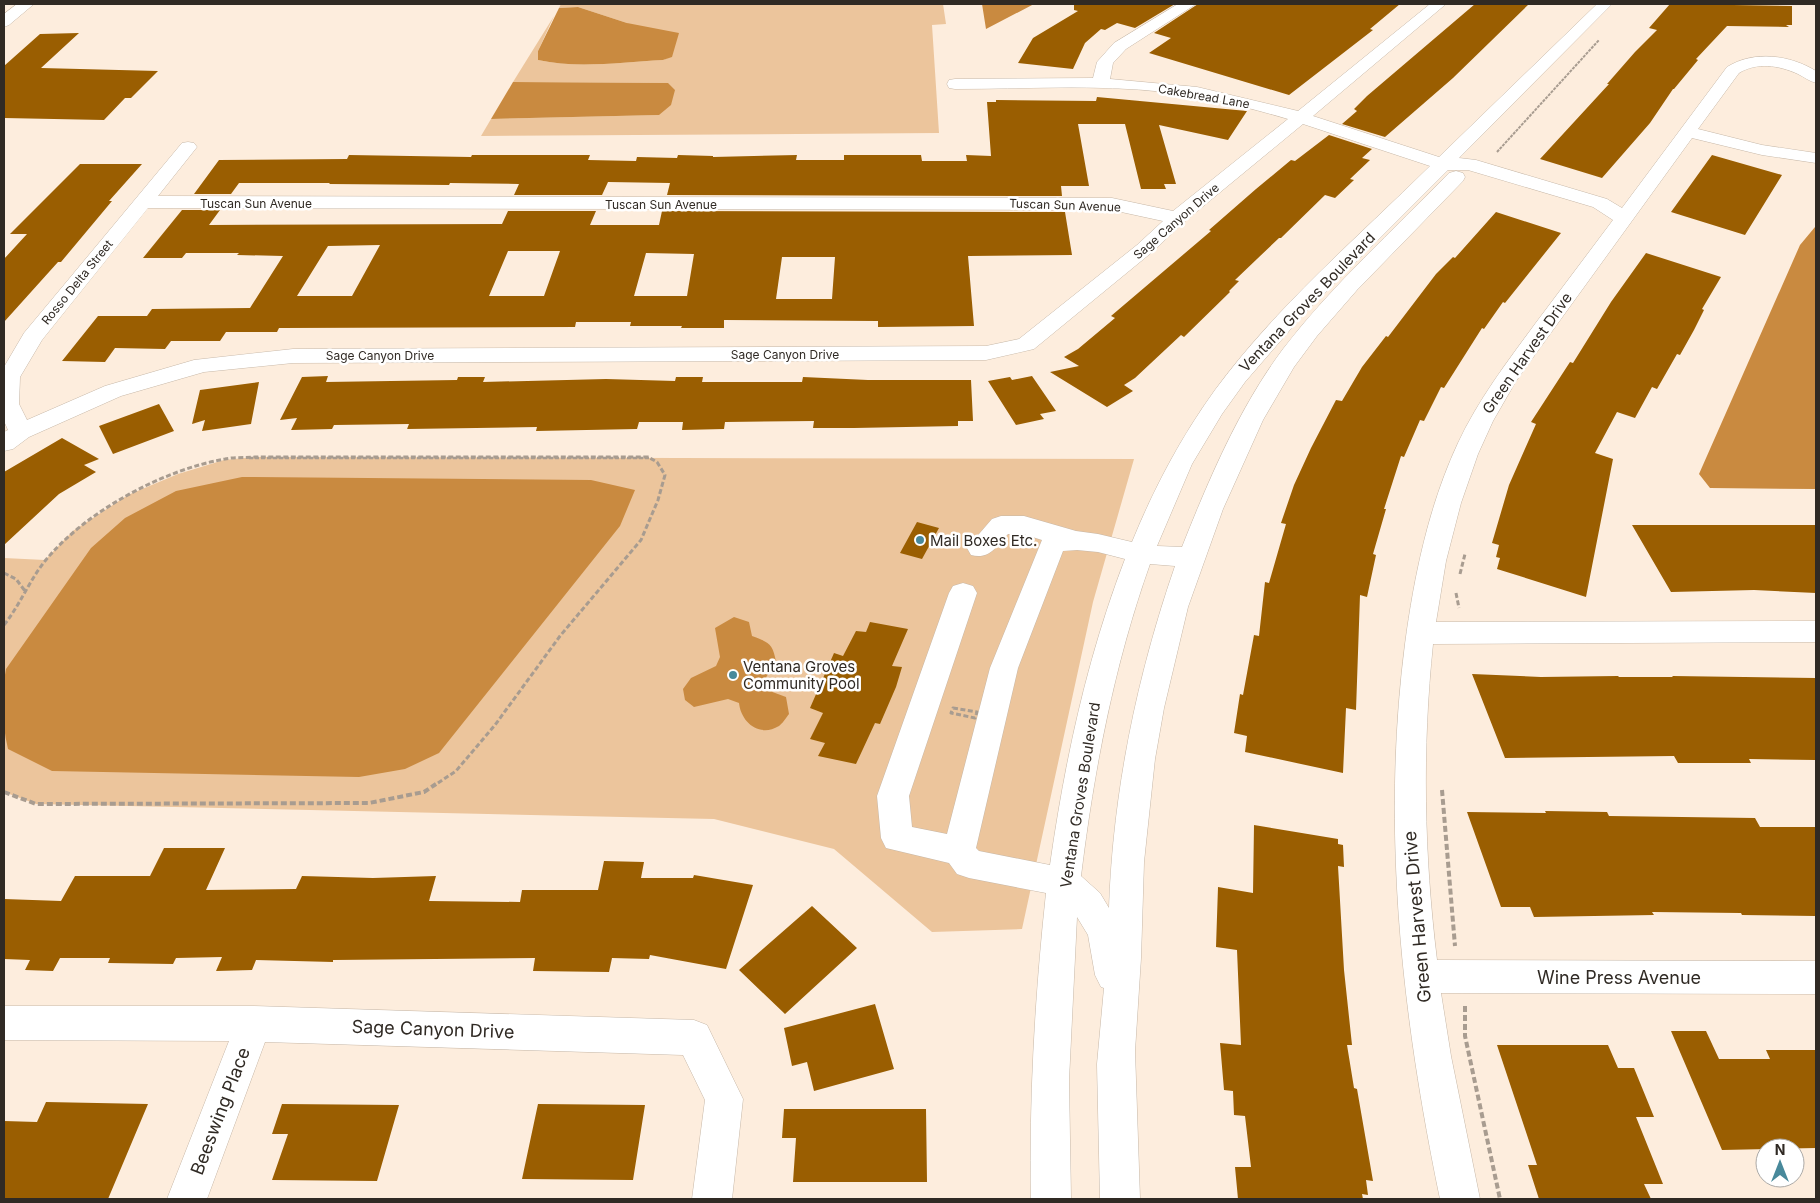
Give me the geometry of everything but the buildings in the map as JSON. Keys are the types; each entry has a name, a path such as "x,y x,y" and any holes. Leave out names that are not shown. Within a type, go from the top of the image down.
{"street":[{"path":"4,22 26,4"},
{"path":"1100,84 1105,62 1120,46 1188,4"},
{"name":"Sage Canyon Drive","path":"12,438 113,391 202,365 293,356 986,353 1026,344 1144,249 1177,218 1440,4"},
{"name":"Ventana Groves Boulevard","path":"1051,1199 1051,1072 1056,978 1064,882 1088,730 1110,644 1141,553 1176,470 1212,409 1235,377 1294,310 1465,168 1605,4"},
{"name":"Ventana Groves Boulevard","path":"1120,1199 1116,1062 1128,863 1135,796 1159,661 1176,600 1222,480 1266,393 1291,355 1354,284 1618,4"},
{"name":"Green Harvest Drive","path":"1460,1199 1447,1142 1428,1031 1414,913 1408,821 1409,744 1414,672 1428,580 1444,518 1461,464 1480,422 1506,379 1732,70 1739,65 1762,61 1777,63 1806,72 1816,78"},
{"name":"Cakebread Lane","path":"955,84 1100,84 1163,87 1239,100 1465,168 1600,203 1624,218"},
{"path":"1688,132 1762,150 1816,158"},
{"name":"Rosso Delta Street","path":"12,438 7,404 10,377 32,338 188,147"},
{"name":"Cakebread Lane","path":"1465,168 1590,213 1624,218"},
{"name":"Tuscan Sun Avenue","path":"142,202 1112,204 1177,218"},
{"path":"980,548 1001,525 1024,525 1070,539 1084,540 1141,553 1191,557"},
{"path":"959,851 1004,668 1053,544 1070,539"},
{"path":"963,593 893,796 897,838 959,851 969,864 1064,882 1088,904 1104,931 1120,1011"},
{"path":"1420,633 1816,632"},
{"name":"Wine Press Avenue","path":"1421,976 1816,978"},
{"name":"Sage Canyon Drive","path":"4,1023 254,1024 694,1038 724,1099 712,1199"},
{"name":"Beeswing Place","path":"186,1199 254,1024"}],"path":[{"path":"1465,168 1496,160 1496,154 1590,52 1601,37"},
{"path":"4,625 45,560 73,531 128,495 178,474 224,460 255,457 648,457 657,462 665,475 658,500 641,540 560,636 495,725 463,763 456,771 424,792 370,804 36,804 4,792"},
{"path":"4,573 16,579 25,591"}],"shaded area":[{"path":"561,4 943,4 946,24 932,25 939,133 481,136 491,119 659,115 667,83 513,82 554,16 538,51 538,60 553,63 600,64 663,60 672,56 627,23 578,7 559,8"},
{"path":"982,4 1034,4 986,29"},
{"path":"578,7 627,23 679,33 672,57 663,60 584,64 553,63 538,60 538,51 559,8"},
{"path":"513,82 668,83 675,90 671,105 659,115 491,119"},
{"path":"1815,227 1816,489 1710,488 1699,474 1800,245"},
{"path":"255,457 1134,459 1093,602 1022,929 932,932 834,849 714,819 36,804 4,792 4,558 45,560 73,531 128,495 178,474 224,460"},
{"path":"242,477 591,480 635,490 620,526 439,753 405,769 359,777 52,771 8,749 3,709 6,669 91,548 125,518 176,491"},
{"name":"Ventana Groves Community Pool","path":"734,617 749,622 752,636 769,644 773,651 776,662 763,682 767,690 786,697 789,714 780,725 772,729 758,729 752,726 743,716 739,703 728,699 694,707 685,700 683,689 691,678 716,666 720,657 715,628"}],"place":[{"name":"Mail Boxes Etc.","path":"920,540"},
{"name":"Ventana Groves Community Pool","path":"733,675"}]}
